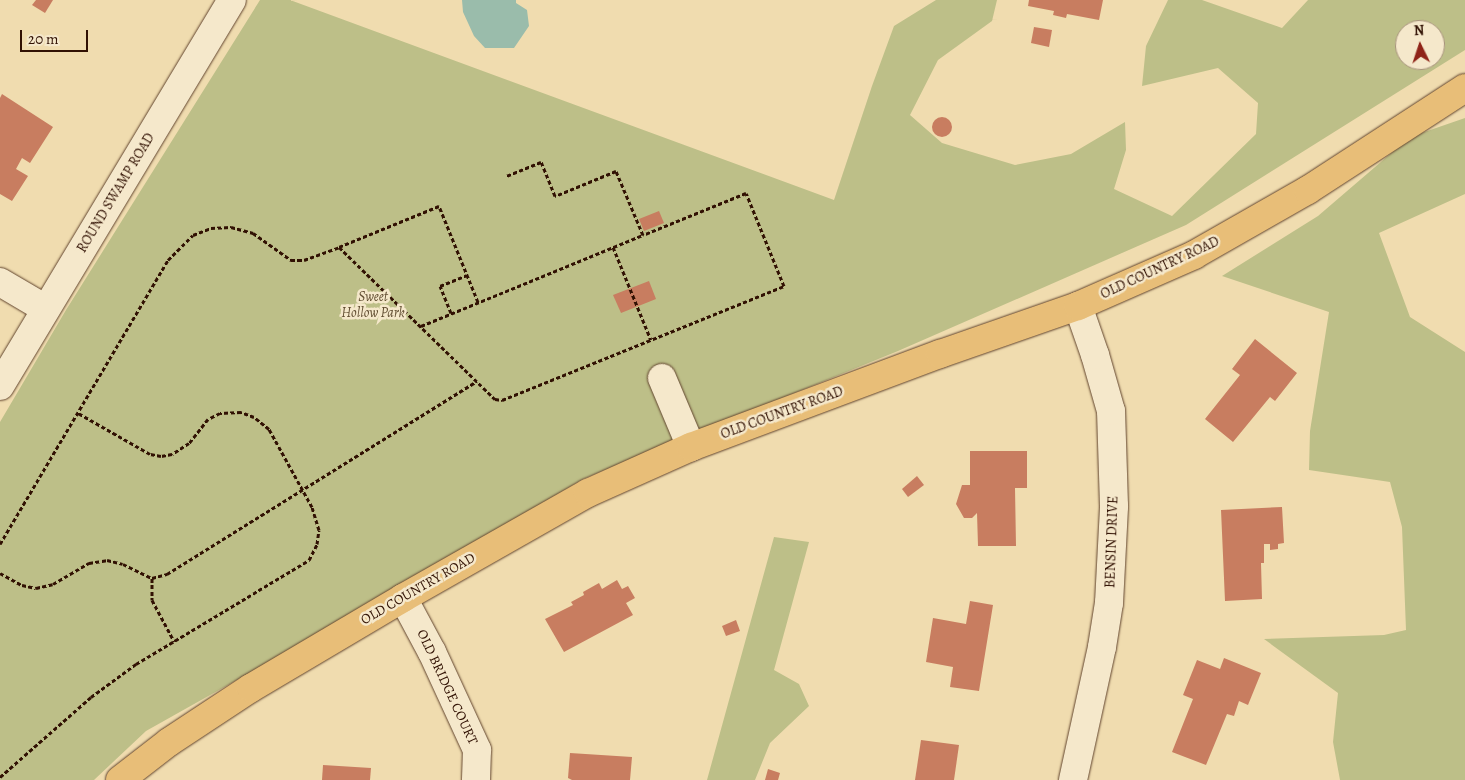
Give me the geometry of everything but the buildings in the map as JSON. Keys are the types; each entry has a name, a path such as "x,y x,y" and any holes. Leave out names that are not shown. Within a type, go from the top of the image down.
{"main road":[{"name":"OLD COUNTRY ROAD","path":"120,780 169,742 251,688 403,598 588,493 691,447 940,354 1078,306 1194,255 1308,190 1465,88"}],"street":[{"name":"ROUND SWAMP ROAD","path":"0,386 232,0"},
{"path":"0,282 46,309"},
{"name":"BENSIN DRIVE","path":"1072,780 1102,647 1109,603 1114,506 1111,411 1078,306"},
{"path":"662,378 691,447"},
{"name":"OLD BRIDGE COURT","path":"403,598 432,652 477,750 476,780"}],"path":[{"path":"506,176 541,162 554,196 616,171 643,235"},
{"path":"339,247 495,399 502,400 784,286 746,193 421,326"},
{"path":"0,544 168,260 193,235 211,228 231,227 253,233 291,260 304,260 439,206 478,302"},
{"path":"612,247 651,340"},
{"path":"451,313 440,286 467,275"},
{"path":"0,573 22,585 36,588 53,584 89,563 107,560 123,564 152,578 167,574 477,381"},
{"path":"0,777 91,697 136,664 309,560 315,552 319,530 318,518 268,430 254,417 241,412 220,413 208,419 189,443 172,454 161,456 150,454 78,413"},
{"path":"152,578 152,600 174,641"}],"green space":[{"name":"Sweet Hollow Park","path":"260,0 290,0 834,200 894,26 936,0 997,0 992,21 938,60 910,115 942,143 1015,165 1071,154 1125,122 1126,150 1114,189 1172,216 1256,134 1258,103 1218,68 1142,86 1146,46 1168,0 1202,0 1282,28 1308,0 1465,0 1465,50 1445,63 1445,20 1395,20 1395,70 1433,70 1186,225 898,351 583,479 403,587 146,731 94,780 0,780 0,422 66,310"},
{"path":"1465,118 1465,194 1379,233 1410,317 1465,352 1465,780 1340,780 1333,742 1338,693 1264,639 1384,635 1406,630 1402,527 1390,482 1309,470 1310,431 1329,312 1222,276 1318,216 1410,137"},
{"path":"774,537 809,542 774,670 799,684 809,706 770,743 755,780 707,780"}],"shaded area":[{"path":"462,0 516,0 516,3 527,10 529,26 514,48 485,48 474,36 463,12"}]}
